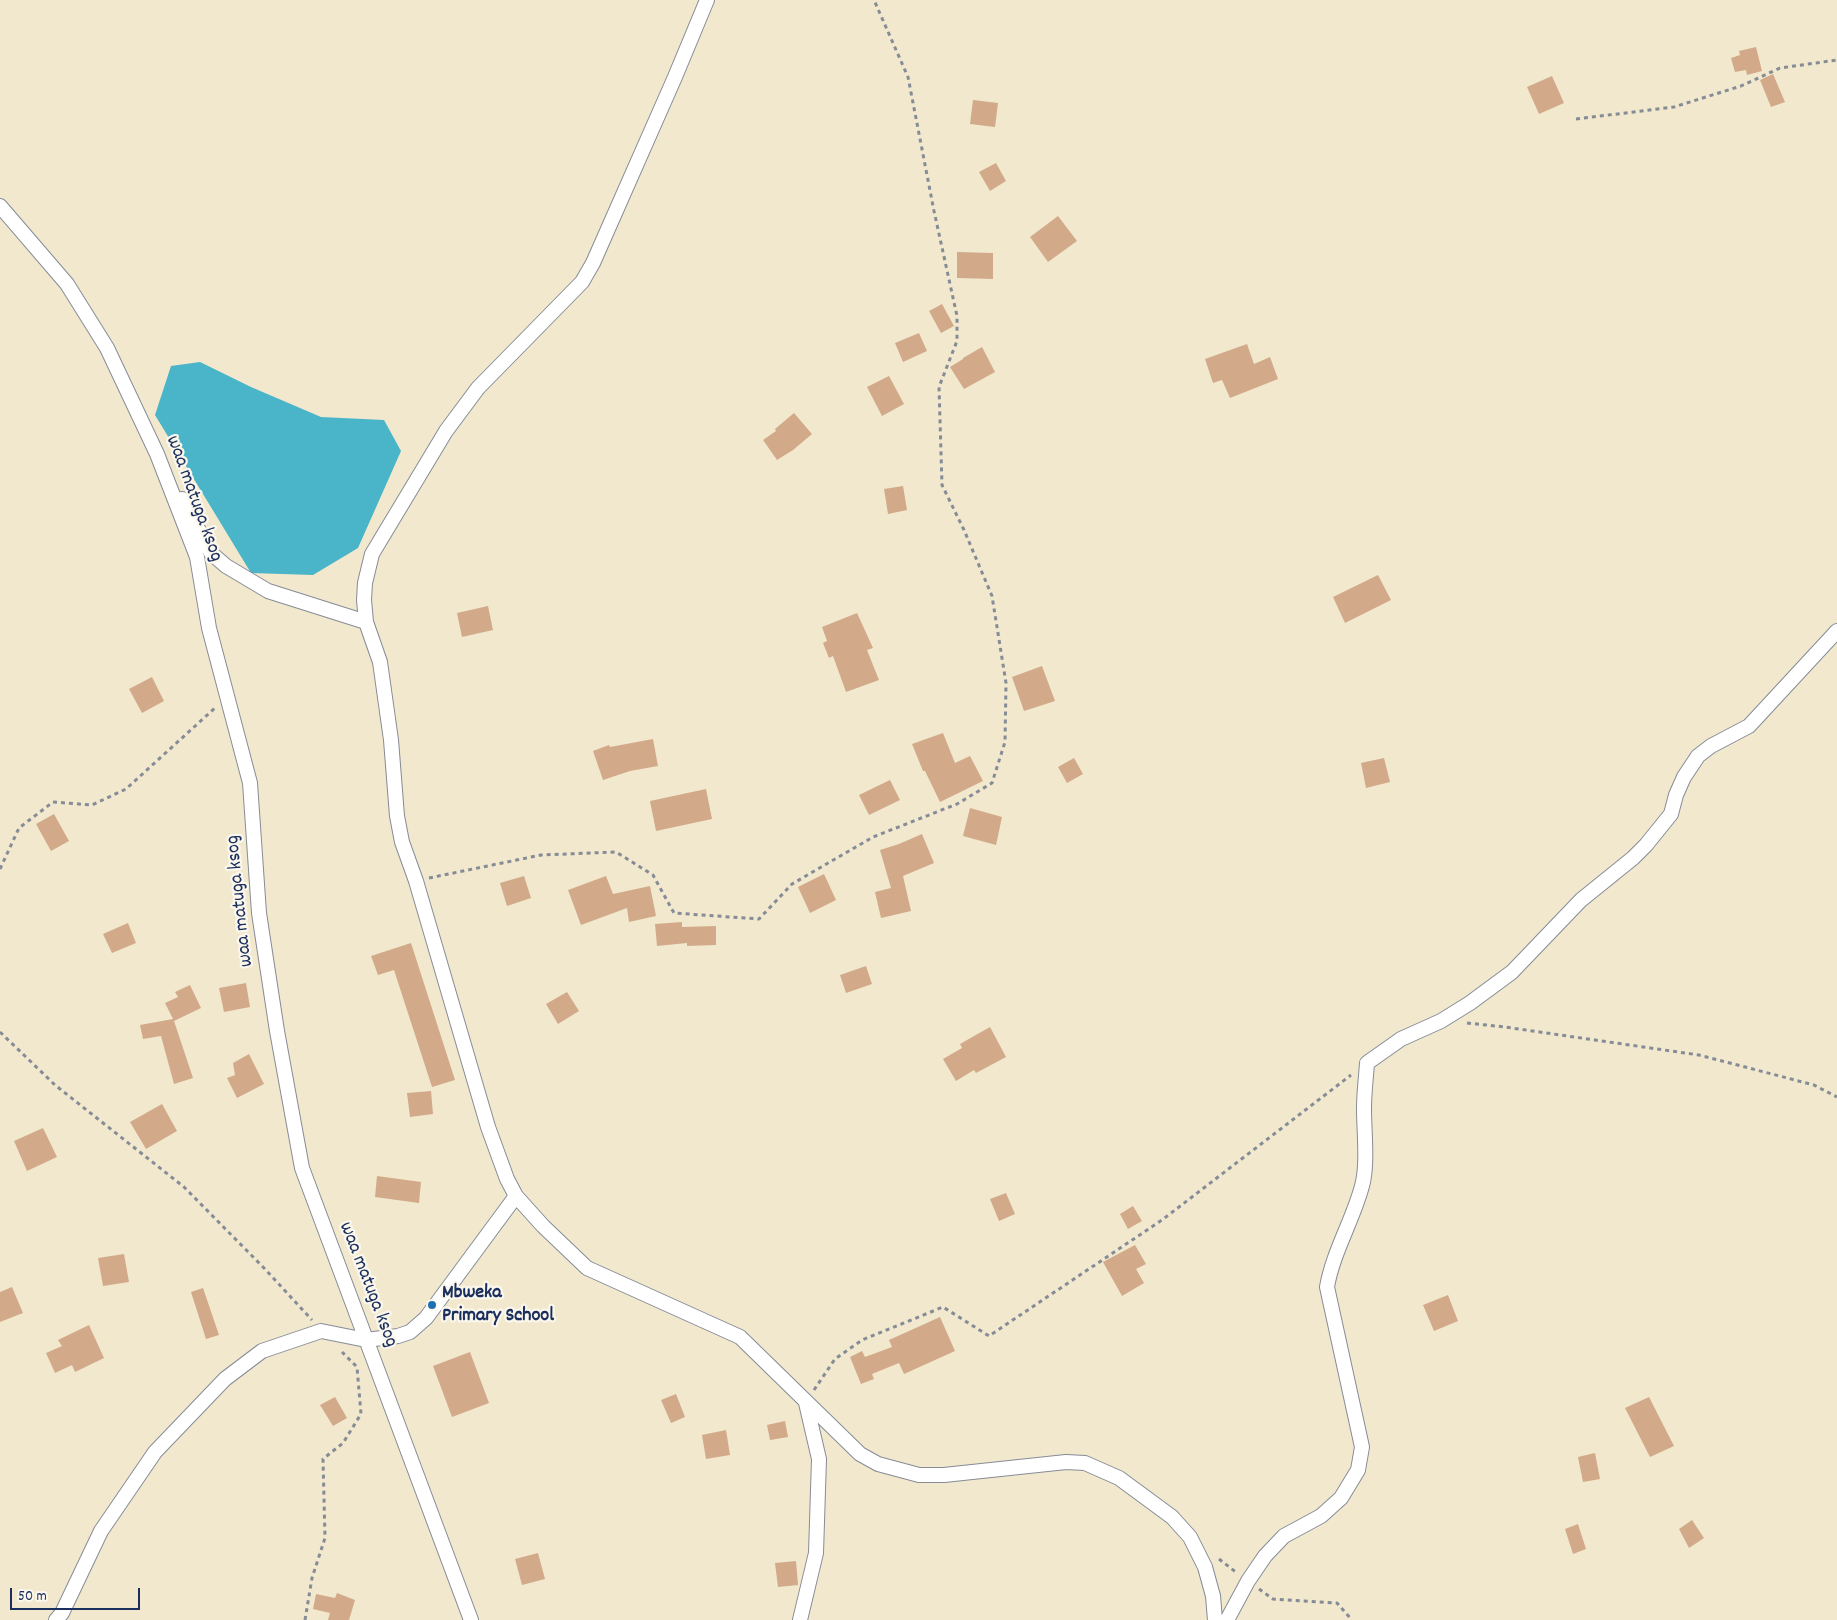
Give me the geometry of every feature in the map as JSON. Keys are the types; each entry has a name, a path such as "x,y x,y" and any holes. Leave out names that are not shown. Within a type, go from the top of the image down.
{"street":[{"path":"707,0 675,78 593,263 582,282 478,388 446,431 372,554 365,582 366,622 380,662 391,740 397,816 402,842 416,880 488,1127 507,1179 516,1196 542,1226 587,1268 740,1337 860,1454 878,1464 919,1475 944,1475 1066,1462 1085,1463 1118,1478 1172,1517 1190,1537 1206,1567 1213,1596 1215,1620"},
{"name":"waa matuga ksog","path":"0,206 67,284 86,311 107,348 157,454 196,557 209,628 250,783 259,912 276,1031 302,1168 471,1620"},
{"path":"157,454 211,553 226,566 268,591 366,622"},
{"path":"1228,1620 1248,1581 1265,1556 1284,1536 1321,1516 1341,1498 1358,1470 1362,1447 1327,1287 1331,1267 1363,1184 1365,1140 1364,1093 1368,1062 1401,1039 1441,1021 1470,1004 1512,972 1581,900 1633,858 1671,814 1676,795 1684,777 1698,756 1711,746 1749,726 1837,631"},
{"path":"56,1620 62,1612 101,1531 155,1452 225,1379 262,1351 322,1331 366,1340 398,1336 410,1332 426,1318 516,1196"},
{"path":"800,1620 816,1553 820,1459 806,1402"}],"path":[{"path":"416,880 542,855 616,852 653,875 674,913 760,919 792,884 873,837 957,804 992,782 1005,742 1006,683 992,596 964,530 942,485 938,387 957,341 957,316 908,77 874,0"},
{"path":"1576,119 1674,107 1741,86 1780,68 1837,60"},
{"path":"0,870 19,828 53,802 92,805 126,789 227,697"},
{"path":"1441,1021 1505,1027 1699,1056 1814,1085 1837,1097"},
{"path":"0,1032 55,1085 184,1187 264,1268 322,1331"},
{"path":"806,1402 835,1359 855,1344 943,1308 989,1336 1162,1220 1368,1062"},
{"path":"305,1620 312,1578 325,1538 323,1459 343,1443 361,1414 357,1367 339,1349"},
{"path":"1212,1554 1273,1599 1337,1603 1352,1620"}],"water":[{"path":"200,362 251,387 321,417 384,420 401,451 358,548 313,575 251,573 155,415 171,366"}],"building":[{"path":"1756,47 1762,71 1747,75 1746,70 1735,72 1731,58 1740,55 1739,51"},
{"path":"1773,74 1785,102 1771,107 1760,80"},
{"path":"1552,76 1564,103 1539,114 1527,87"},
{"path":"973,100 998,103 995,127 970,124"},
{"path":"996,163 1006,181 990,191 979,172"},
{"path":"1058,216 1077,241 1048,262 1030,237"},
{"path":"957,252 993,253 993,279 957,278"},
{"path":"942,304 954,326 941,333 929,311"},
{"path":"919,333 927,351 903,362 895,343"},
{"path":"1247,344 1254,364 1270,357 1278,379 1230,398 1222,380 1213,383 1205,359"},
{"path":"982,347 995,372 964,389 950,367"},
{"path":"889,376 904,404 882,416 867,387"},
{"path":"794,413 812,434 793,450 777,460 763,440 776,431 775,429"},
{"path":"903,486 907,510 888,514 884,489"},
{"path":"1378,575 1391,600 1345,623 1333,597"},
{"path":"488,606 493,630 462,637 457,613"},
{"path":"857,613 873,648 867,650 879,680 846,692 833,656 829,658 823,643 827,641 822,627"},
{"path":"1042,666 1055,701 1024,711 1012,677"},
{"path":"152,677 164,701 142,713 129,689"},
{"path":"943,733 955,763 970,756 983,781 940,802 925,771 923,771 912,744"},
{"path":"653,739 658,766 630,771 603,780 593,751 609,745 610,747"},
{"path":"1074,758 1083,774 1067,783 1058,767"},
{"path":"1384,758 1390,782 1366,788 1361,763"},
{"path":"890,780 900,800 869,815 859,795"},
{"path":"706,789 712,819 656,831 650,801"},
{"path":"970,808 1002,817 996,845 963,836"},
{"path":"54,814 69,841 51,851 36,824"},
{"path":"922,834 934,863 903,876 911,911 881,918 875,892 891,888 880,850"},
{"path":"824,874 836,900 810,913 798,887"},
{"path":"524,876 531,898 507,906 500,883"},
{"path":"606,876 613,894 650,886 656,916 629,922 627,908 581,925 568,890"},
{"path":"682,922 682,927 716,926 716,945 687,946 687,943 657,946 655,924"},
{"path":"128,923 136,943 112,953 103,934"},
{"path":"411,943 455,1080 432,1087 394,970 378,975 371,956"},
{"path":"866,966 872,984 846,993 840,975"},
{"path":"246,983 250,1007 224,1012 219,988"},
{"path":"190,985 201,1008 174,1021 193,1078 174,1084 161,1036 143,1039 140,1025 173,1019 165,1003 178,997 175,992"},
{"path":"567,992 579,1011 558,1024 546,1004"},
{"path":"990,1027 1006,1057 976,1073 974,1070 956,1081 943,1059 962,1048 960,1044"},
{"path":"249,1054 264,1084 237,1098 227,1078 235,1075 233,1063"},
{"path":"431,1091 433,1114 410,1117 407,1093"},
{"path":"162,1104 177,1131 146,1149 130,1122"},
{"path":"43,1128 57,1157 27,1171 14,1141"},
{"path":"377,1176 421,1182 419,1203 375,1197"},
{"path":"1006,1193 1015,1214 999,1221 990,1199"},
{"path":"1133,1206 1142,1221 1128,1229 1120,1214"},
{"path":"1135,1245 1146,1264 1136,1269 1144,1283 1122,1296 1103,1262"},
{"path":"124,1254 129,1282 103,1286 98,1258"},
{"path":"12,1287 23,1313 0,1322 0,1292"},
{"path":"203,1288 219,1335 206,1339 191,1292"},
{"path":"1448,1295 1458,1321 1434,1331 1423,1305"},
{"path":"940,1317 955,1351 904,1374 899,1363 872,1374 874,1379 861,1384 850,1357 862,1351 865,1357 892,1347 889,1340"},
{"path":"89,1325 104,1358 75,1372 72,1365 55,1373 46,1353 62,1346 58,1340"},
{"path":"470,1352 489,1403 452,1417 433,1366"},
{"path":"676,1394 685,1417 671,1423 661,1400"},
{"path":"335,1397 347,1418 333,1426 320,1405"},
{"path":"1649,1397 1674,1446 1650,1457 1625,1408"},
{"path":"785,1421 788,1437 770,1440 767,1425"},
{"path":"726,1430 730,1455 706,1459 702,1435"},
{"path":"1595,1453 1600,1479 1583,1482 1578,1457"},
{"path":"1692,1520 1704,1538 1689,1548 1679,1529"},
{"path":"1578,1524 1586,1549 1573,1554 1565,1529"},
{"path":"538,1553 545,1579 522,1585 515,1559"},
{"path":"796,1561 798,1585 778,1587 775,1563"},
{"path":"337,1593 355,1600 349,1620 328,1620 330,1613 313,1609 316,1594 335,1598"}],"place":[{"name":"Mbweka Primary School","path":"432,1305"}]}
